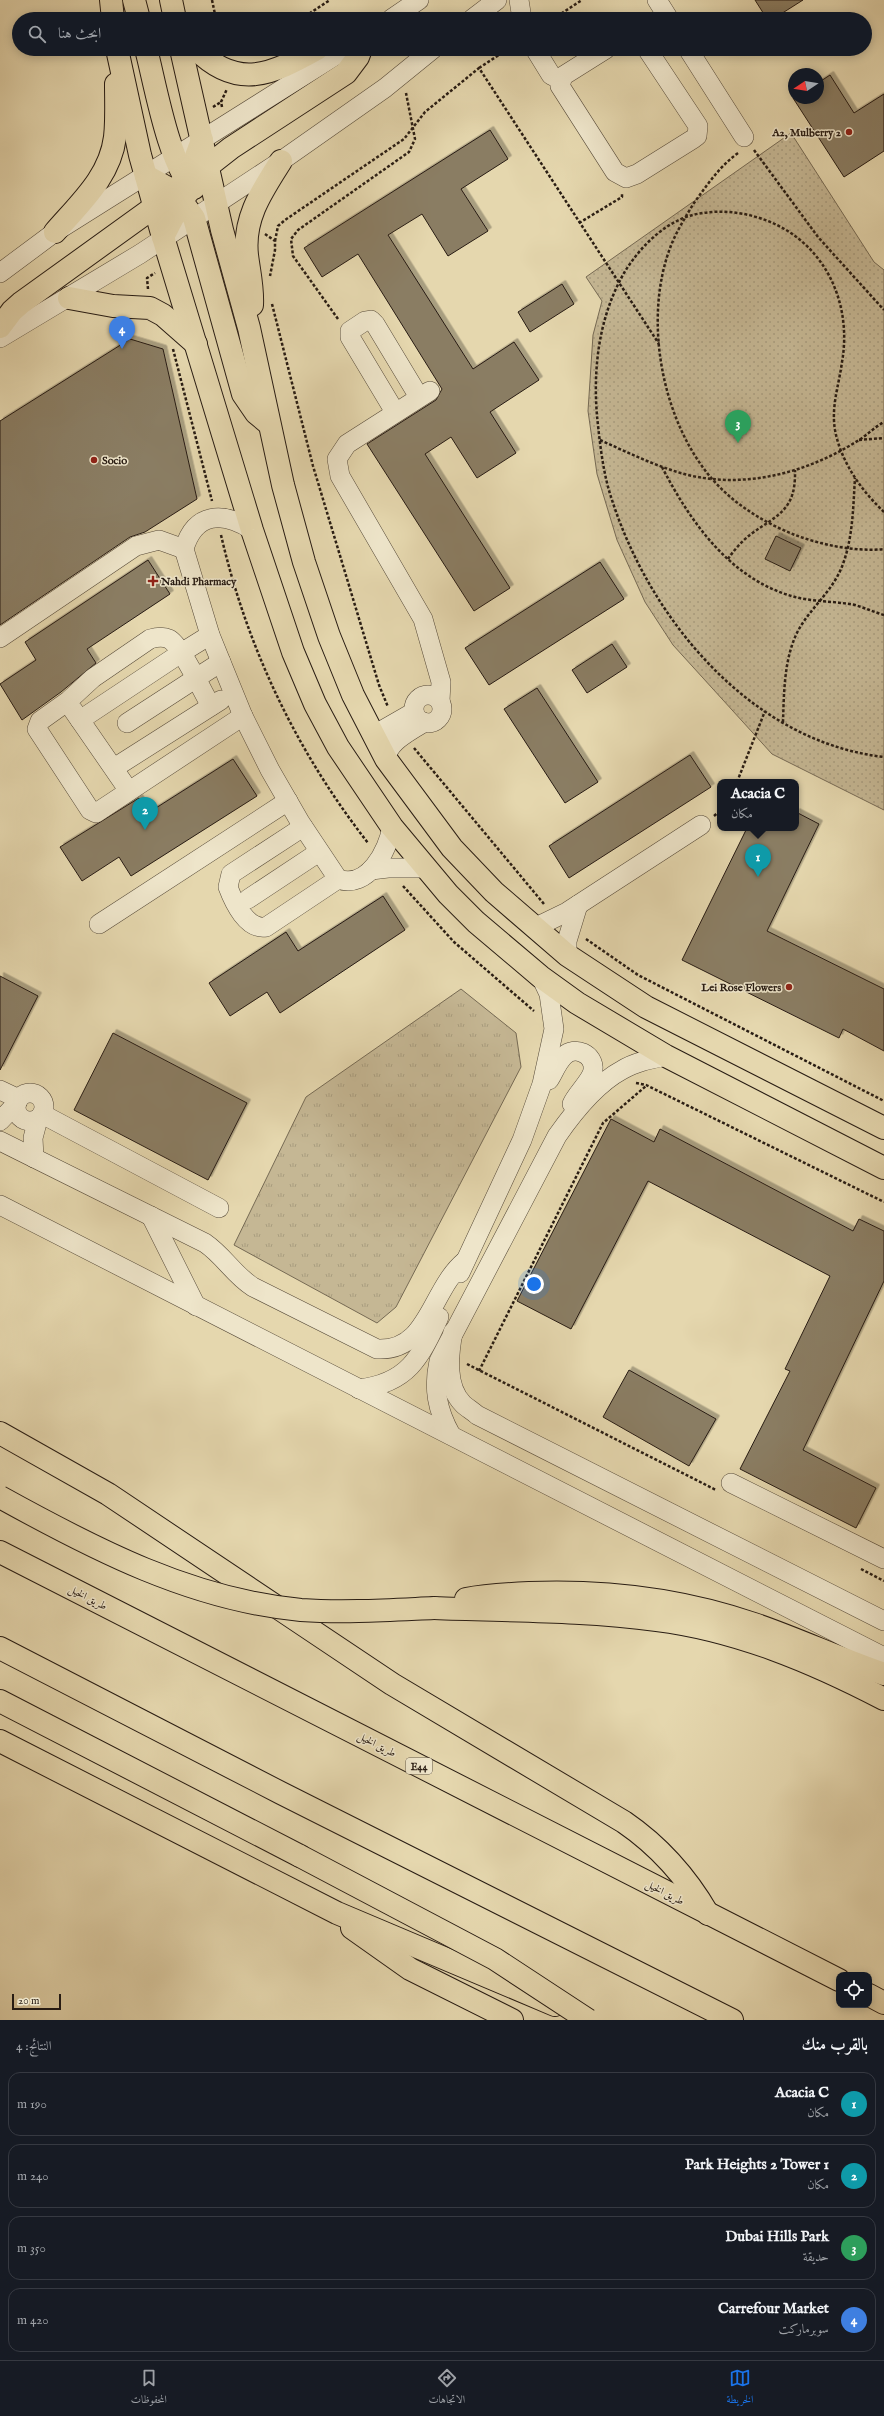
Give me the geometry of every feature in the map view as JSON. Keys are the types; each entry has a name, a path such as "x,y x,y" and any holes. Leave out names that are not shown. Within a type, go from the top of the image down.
{"main road":[{"path":"111,0 112,12"},
{"path":"134,0 137,12"},
{"path":"171,0 174,12"},
{"path":"55,232 98,182 112,152 115,135 117,56"},
{"path":"119,56 146,176 163,237 252,530 293,652 315,704 338,747 392,827 425,868 476,922 541,977 604,1021 666,1056 884,1168"},
{"path":"148,56 174,157 243,394 256,413 268,422"},
{"path":"183,56 216,202 249,328 268,422 302,555 329,636 353,694 386,758 452,848 494,892 567,955 646,1007 884,1128"},
{"path":"203,56 221,69 252,76 283,68 304,56"},
{"path":"163,237 186,195 208,166 231,148 346,73 359,56"},
{"path":"186,195 202,140"},
{"path":"249,328 253,294 247,255 249,222 259,196 281,161"},
{"path":"146,176 186,195 216,202"},
{"path":"0,327 21,303 155,208 186,195"},
{"path":"69,298 113,306 150,308 163,315 196,344"},
{"path":"0,1433 120,1502 392,1684 624,1822 641,1834 672,1862 697,1895 708,1914"},
{"path":"0,1497 96,1549 134,1566 173,1580 250,1603 301,1610 363,1611 434,1608 599,1615 658,1620 716,1632 771,1647 838,1675 884,1699"},
{"name":"طريق الخيل","path":"0,1552 836,1978"},
{"path":"434,1608 468,1599 504,1595 584,1592 640,1597 685,1605 752,1623 884,1674"},
{"path":"0,1648 281,1793 732,2020"},
{"path":"0,1702 300,1856 496,1959 588,2020"},
{"path":"0,1741 282,1887 337,1913 591,2020"},
{"path":"337,1913 372,1944 410,1969 512,2020"},
{"path":"872,1997 884,2003"}],"street":[{"path":"401,12 419,0"},
{"path":"480,12 497,0"},
{"path":"519,0 521,12"},
{"path":"657,0 665,12"},
{"path":"0,273 55,232 335,56"},
{"path":"216,202 281,161 401,75 424,56"},
{"path":"539,56 551,75 561,80"},
{"path":"595,56 567,73 561,80 562,91 611,166 620,176 626,178 637,174 693,139 698,131 698,126 652,56"},
{"path":"692,56 747,141"},
{"path":"0,338 69,298 163,237"},
{"path":"395,412 349,333 365,321 373,322 424,394 347,444 337,459 337,468 340,476 423,619 431,643 435,665 442,682 433,698"},
{"path":"252,530 229,518 217,517 205,520 195,528 188,538 184,549 210,635 243,716 288,801 319,852 338,879"},
{"path":"0,638 136,546 160,540 184,549"},
{"path":"80,720 210,635"},
{"path":"211,706 181,653 168,639 162,637 150,639 93,678 40,721 38,733 90,810 99,812 243,716"},
{"path":"127,723 221,662"},
{"path":"83,687 89,702 99,708"},
{"path":"114,768 233,693"},
{"path":"419,717 429,723 438,719 442,711 433,698"},
{"path":"419,717 417,699 433,698"},
{"path":"59,707 71,709 129,791"},
{"path":"374,736 400,730 419,717"},
{"path":"386,758 387,751 400,730"},
{"path":"99,924 288,801"},
{"path":"534,928 563,923 578,905 701,825"},
{"path":"303,826 231,874 228,887 248,921 256,927 266,927 338,879 350,881 376,865 386,850 392,827"},
{"path":"248,899 319,852"},
{"path":"376,865 388,868 425,868"},
{"path":"563,923 567,941 567,955"},
{"path":"359,1389 387,1383 400,1376 415,1362 424,1348 522,1140 535,1104 552,1046 554,1029 549,994 541,977"},
{"path":"535,1104 564,1055 572,1051 580,1051 590,1059 593,1071 575,1097 570,1108 568,1121"},
{"path":"451,1435 438,1407 436,1377 439,1361 557,1136 568,1121 603,1083 621,1070 643,1061 666,1056"},
{"path":"0,1090 18,1101"},
{"path":"18,1101 16,1110 19,1116 31,1121 40,1117"},
{"path":"0,1121 18,1101"},
{"path":"34,1158 34,1138 40,1117"},
{"path":"40,1117 220,1208"},
{"path":"0,1141 214,1249 236,1273 253,1287 377,1349 398,1348 413,1338 445,1283 465,1261"},
{"path":"0,1205 884,1657"},
{"path":"151,1216 196,1306"},
{"path":"453,1332 450,1347 450,1377 462,1403 478,1415 884,1621"},
{"path":"725,1487 884,1559"}],"path":[{"path":"212,0 215,12"},
{"path":"312,12 330,0"},
{"path":"564,12 582,0"},
{"path":"269,282 278,226 404,139 425,112 478,68 497,56"},
{"path":"478,68 618,284 659,344"},
{"path":"349,333 293,256 292,240 298,230 404,158 413,146 413,127 401,75"},
{"path":"884,310 818,237 747,141 720,169 686,216 672,244 659,300 659,344 669,396 680,425 695,454 713,480 742,506 769,523 810,541 848,548 884,549"},
{"path":"579,223 622,197 626,178"},
{"path":"884,512 868,496 855,478 841,450 835,429 834,408 845,343 844,319 838,296 830,275 816,255 799,239 761,218 718,210 686,216 665,228 646,244 630,263 618,284 600,336 596,366 596,396 599,440 611,497 622,530 654,590 674,622 724,679 765,711 813,738 844,749 884,757"},
{"path":"249,222 275,241"},
{"path":"271,302 315,474 379,685 400,730 563,923 638,975 884,1100"},
{"path":"170,341 246,622 273,688 305,751 358,830 376,865"},
{"path":"599,440 662,467 713,480 749,479 795,470 841,450 859,440 884,422"},
{"path":"859,440 884,438"},
{"path":"662,467 689,514 728,559 745,575 761,584 795,597 854,605 884,615"},
{"path":"728,559 750,535 769,523 785,510 794,491 795,470"},
{"path":"783,722 789,656 799,630 819,601 834,583 848,548 852,526 855,478"},
{"path":"738,779 765,711"},
{"path":"479,1371 603,1123 646,1085"},
{"path":"450,1377 465,1363 725,1487"},
{"path":"856,1566 884,1582"}],"green space":[{"path":"791,133 874,262 884,270 884,810 772,754 673,645 645,602 617,540 597,474 588,411 593,335 602,301 586,277"},
{"path":"461,989 516,1033 521,1067 396,1307 377,1323 234,1245 306,1097"}],"building":[{"path":"755,0 803,0 784,12 763,12"},
{"name":"A2, Mulberry 2","path":"830,75 854,113 884,94 884,151 844,177 797,104 824,104 824,79"},
{"path":"490,130 508,159 461,189 488,231 448,256 422,214 388,235 473,369 514,342 539,380 490,412 516,453 477,478 451,437 425,454 510,588 474,611 367,444 436,400 442,389 358,254 322,277 304,248"},
{"path":"562,284 574,304 530,332 518,312"},
{"name":"Socio","path":"130,339 163,349 197,499 145,532 130,537 0,625 0,421"},
{"path":"776,536 801,548 790,571 765,559"},
{"path":"148,560 170,594 87,649 96,663 61,692 22,720 0,684 36,660 25,642"},
{"path":"600,562 624,599 489,685 465,648"},
{"path":"612,644 627,667 587,693 572,670"},
{"path":"537,688 598,782 565,803 504,709"},
{"path":"690,755 711,787 569,878 549,846"},
{"path":"233,759 257,796 131,876 119,857 82,881 60,847 139,798 148,813"},
{"path":"799,814 819,824 767,931 884,989 884,1051 843,1029 839,1038 682,960 746,831 799,831"},
{"path":"383,896 405,930 280,1013 267,992 230,1016 209,983 286,932 298,951"},
{"path":"0,976 38,996 0,1070"},
{"path":"113,1033 247,1103 208,1180 74,1110"},
{"path":"611,1119 654,1142 660,1129 853,1231 859,1219 884,1231 884,1281 803,1450 876,1488 856,1528 740,1469 790,1371 785,1369 830,1276 648,1181 571,1329 517,1301"},
{"path":"629,1370 716,1419 689,1466 603,1417"}],"place":[{"name":"A2, Mulberry 2","path":"849,132"},
{"name":"Carrefour Market","path":"122,349"},
{"name":"Dubai Hills Park","path":"738,443"},
{"name":"Socio","path":"94,460"},
{"name":"Nahdi Pharmacy","path":"153,581"},
{"name":"Park Heights 2 Tower 1","path":"145,830"},
{"name":"Acacia C","path":"758,877"},
{"name":"Lei Rose Flowers","path":"789,987"}]}
